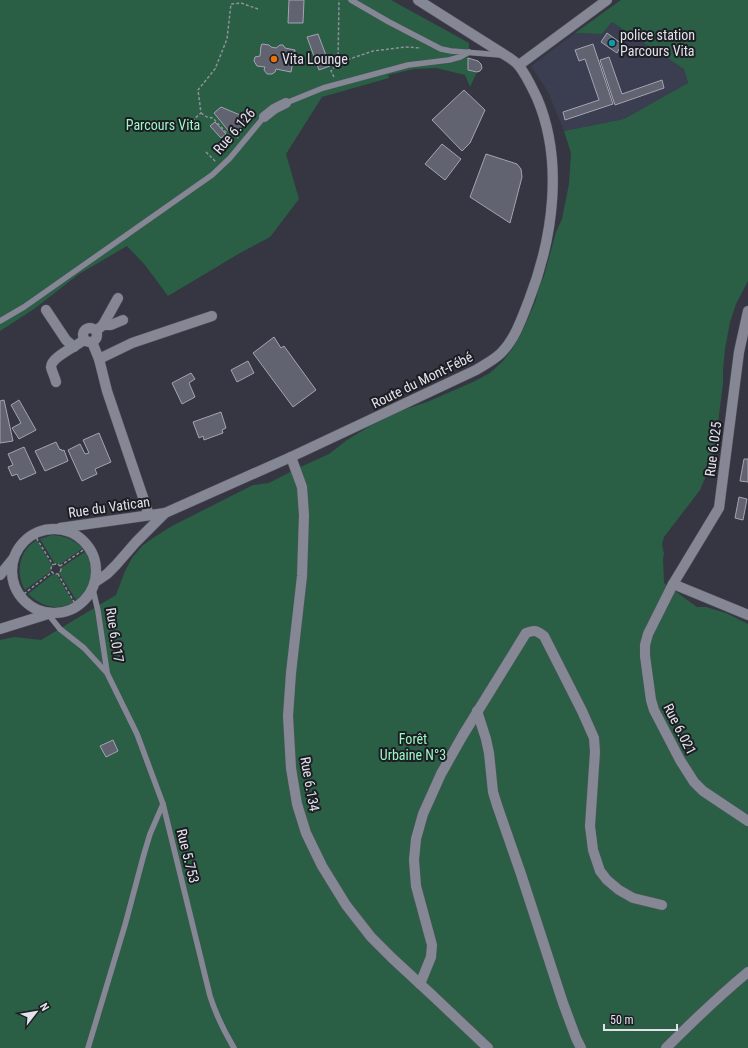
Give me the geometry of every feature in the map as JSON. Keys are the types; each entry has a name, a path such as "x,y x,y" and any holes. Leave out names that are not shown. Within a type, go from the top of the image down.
{"street":[{"path":"418,0 519,65 608,0"},
{"name":"Route du Mont-Fébé","path":"94,586 165,513 291,457 476,370 501,353 517,329 534,287 545,247 552,210 553,182 551,149 544,115 532,88 519,65"},
{"name":"Rue 6.126","path":"264,117 274,109 286,103"},
{"path":"56,382 51,368 53,362 58,356 74,347 96,339 99,328 118,298"},
{"path":"46,310 66,340 74,347"},
{"name":"Rue 6.025","path":"675,581 719,508 721,501 739,352 748,311"},
{"path":"99,359 132,342 212,316"},
{"path":"99,328 123,320"},
{"path":"88,341 99,359 107,391 149,516"},
{"name":"Rue 6.134","path":"291,457 302,487 304,515 302,576 291,673 288,716 291,768 296,804 306,834 322,866 346,905 372,937 392,958 488,1048"},
{"name":"Rue du Vatican","path":"56,529 165,513"},
{"name":"Rue 6.017","path":"56,529 68,531 80,537 88,546 96,564 94,586 86,600 78,607 63,613 48,614 42,612 29,606 20,596 14,585 12,572 13,559 25,540 34,534 45,530 56,529"},
{"path":"0,575 13,559"},
{"path":"675,581 748,615"},
{"name":"Rue 6.021","path":"675,581 648,634 645,645 651,700 654,710 680,760 694,782 702,791 748,821"},
{"path":"0,629 48,614"},
{"path":"420,984 431,957 432,945 416,886 414,860 416,840 423,814 441,774 477,711 526,633 532,630 538,631 544,636 594,738 595,752 590,826 593,850 600,871 619,890 633,898 662,905"},
{"path":"477,711 488,746 493,792 563,1003 581,1048"},
{"path":"666,1048 703,1010 748,972"}],"lane":[{"path":"351,0 440,49 505,55"},
{"name":"Rue 6.126","path":"286,103 323,88 408,65 449,60 460,57 469,52"},
{"name":"Rue 6.126","path":"0,321 24,307 212,175 230,158 264,117"},
{"name":"Rue 6.017","path":"94,586 107,672"},
{"name":"Rue 6.017","path":"48,614 60,629 84,648 107,672"},
{"name":"Rue 5.753","path":"107,672 137,734 163,804 210,996 220,1025 234,1048"},
{"path":"88,1048 123,933 150,834 163,804"}],"path":[{"path":"338,63 339,0"},
{"path":"243,143 235,135 232,139 213,118 207,118 201,113 198,90 215,69 227,39 230,4 241,3 258,9"},
{"path":"331,71 338,63 373,51 405,47 440,49"},
{"path":"192,121 201,113"},
{"path":"206,152 220,167"},
{"path":"34,534 53,565 51,568 52,572"},
{"path":"60,566 88,546"},
{"path":"53,565 57,564 60,566"},
{"path":"58,574 61,570 60,566"},
{"path":"20,596 52,572"},
{"path":"52,572 58,574 78,607"}],"shaded area":[{"path":"612,22 684,69 688,83 624,119 564,131 548,92 531,66 575,33 602,34"}],"green space":[{"name":"Parcours Vita","path":"0,0 391,0 469,43 468,69 477,72 470,87 465,75 436,68 414,69 388,75 389,78 322,97 286,154 299,199 270,237 168,296 145,265 127,246 79,274 34,309 0,331"},
{"name":"Forêt Urbaine N°3","path":"621,0 748,0 748,281 736,304 730,322 725,349 717,444 713,459 700,490 664,537 662,544 664,554 664,583 697,607 706,607 726,613 748,624 748,1048 0,1048 0,640 14,637 41,640 116,595 125,571 132,558 142,546 172,526 253,485 269,483 329,454 347,440 370,426 403,410 427,402 473,382 490,373 503,361 513,348 523,330 536,300 556,232 562,219 569,184 571,153 564,131 624,119 688,83 684,69 612,22 602,34 575,33"},
{"path":"52,535 69,538 83,548 59,565 55,564 40,539"},
{"path":"37,540 52,566 51,571 25,590 20,576 20,562 26,550"},
{"path":"85,552 90,565 90,578 85,590 76,600 59,573 61,568"},
{"path":"53,574 57,575 73,602 61,607 49,606 38,602 28,594"}],"building":[{"path":"289,0 304,0 303,23 288,23"},
{"name":"police station Parcours Vita","path":"607,33 622,44 617,53 601,42"},
{"path":"318,34 330,66 319,70 307,37"},
{"name":"Vita Lounge","path":"262,44 276,48 283,45 285,48 295,50 291,72 276,69 272,74 267,74 264,70 265,67 257,66 254,61 255,57 260,56"},
{"path":"593,44 613,104 565,120 563,112 599,100 585,59 579,61 575,50"},
{"path":"609,57 622,94 662,80 664,88 615,105 600,60"},
{"path":"468,58 478,61 481,64 482,68 480,71 477,72 468,70"},
{"path":"464,90 485,110 470,143 462,151 432,120"},
{"path":"221,107 252,120 231,134 214,113"},
{"path":"215,122 226,134 221,138 210,126"},
{"path":"442,144 461,159 445,180 425,164"},
{"path":"486,154 517,164 521,169 522,177 510,223 470,197"},
{"path":"274,337 281,348 284,346 316,390 293,407 253,353"},
{"path":"248,361 254,373 237,382 231,370"},
{"path":"191,373 195,379 189,383 195,397 182,404 172,383"},
{"path":"4,400 13,441 0,443 0,401"},
{"path":"19,400 36,430 19,439 12,428 21,423 11,405"},
{"path":"221,412 226,428 222,430 223,433 204,440 203,436 199,438 193,422"},
{"path":"99,433 111,462 95,469 97,474 82,481 68,450 80,444 85,454 89,453 83,440"},
{"path":"56,442 60,450 64,450 68,461 45,471 35,451"},
{"path":"24,447 36,473 20,480 17,474 12,476 8,467 13,465 8,454"},
{"path":"744,459 748,459 748,482 740,481"},
{"path":"739,497 747,499 743,520 735,518"},
{"path":"113,740 118,751 106,757 100,746"}],"place":[{"name":"police station Parcours Vita","path":"612,43"},
{"name":"Vita Lounge","path":"274,59"}]}
